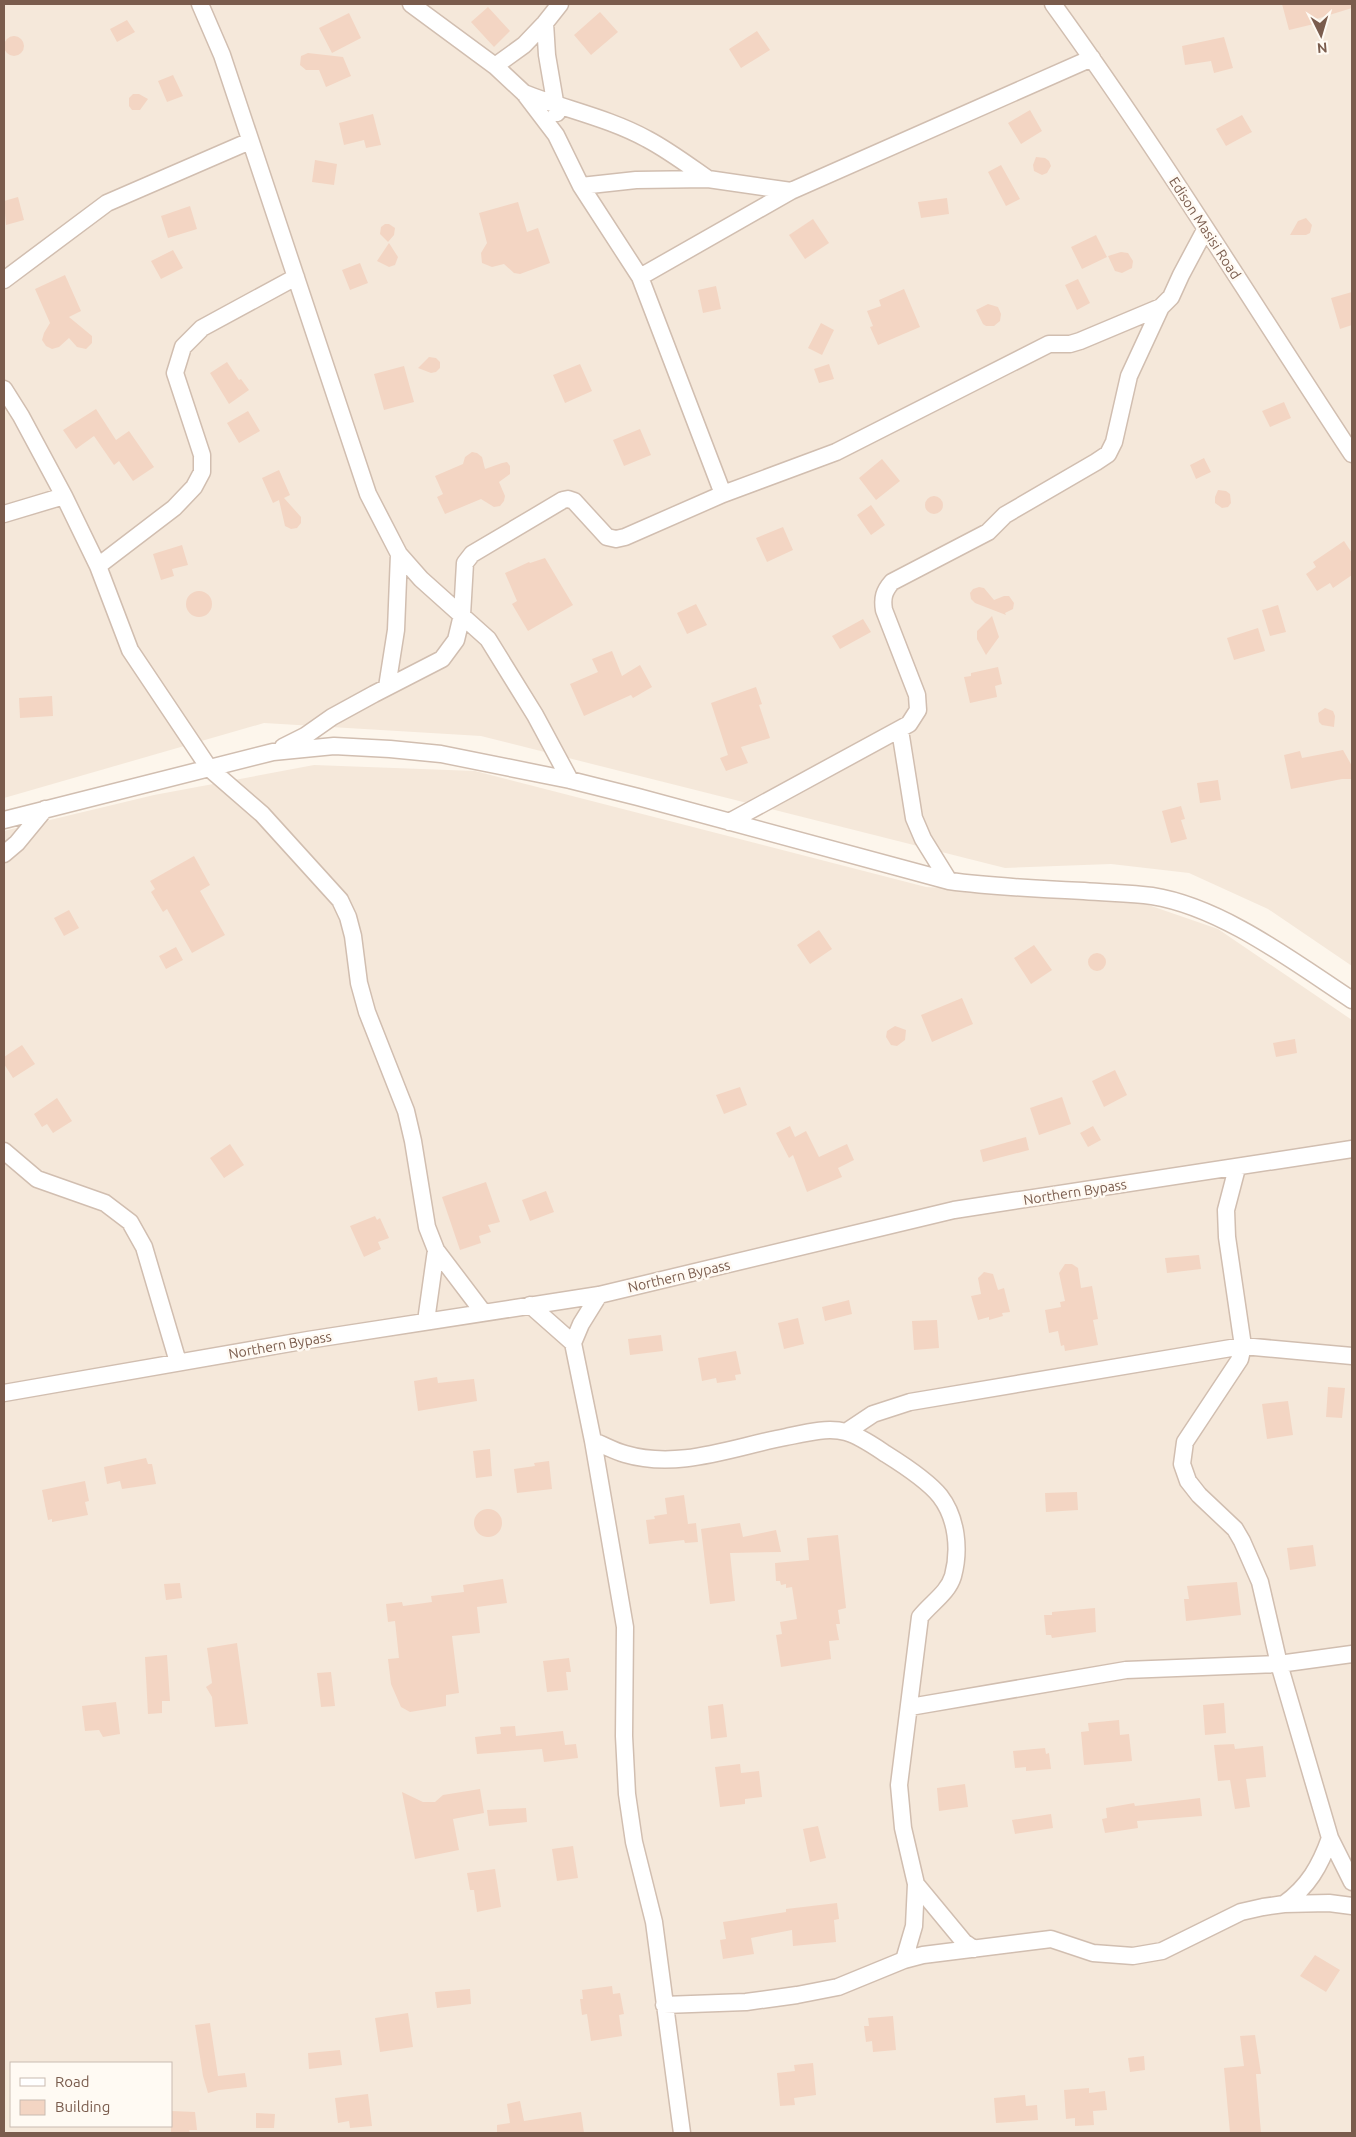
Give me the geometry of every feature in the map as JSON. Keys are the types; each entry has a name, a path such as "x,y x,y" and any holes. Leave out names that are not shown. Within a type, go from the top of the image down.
{"street":[{"path":"200,4 222,56 368,494 399,554 421,579 488,639 534,715 570,780"},
{"path":"411,4 495,66 524,93 556,135 581,186 640,277 724,494"},
{"path":"495,66 524,45 545,24 560,4"},
{"name":"Edison Masisi Road","path":"1053,4 1179,186 1205,230 1352,454"},
{"path":"545,24 547,55 557,106 556,135"},
{"path":"640,277 791,191 1092,58"},
{"path":"524,93 557,106 607,121 646,138 708,179"},
{"path":"4,280 107,203 250,141"},
{"path":"581,186 636,180 708,179 791,191"},
{"path":"729,822 909,724 918,710 917,695 884,610 882,599 885,590 892,582 988,532 1004,515 1108,454 1114,442 1128,376 1161,307 1171,297 1205,230"},
{"path":"98,566 174,508 194,487 202,472 202,455 175,373 183,347 202,328 296,277"},
{"path":"273,752 304,736 332,717 442,659 456,640 462,615 463,575 466,563 472,554 563,500 574,502 607,538 625,537 724,494 836,452 1049,344 1070,344 1080,341 1161,307"},
{"path":"4,389 21,416 64,496 98,566 130,650 209,768 262,814 340,900 348,917 359,982 368,1012 406,1111 413,1141 427,1227 436,1250 482,1312"},
{"path":"4,514 64,496"},
{"path":"387,687 396,630 399,554"},
{"path":"900,730 914,818 923,839 949,881"},
{"path":"4,820 273,752 334,746 432,753 570,780 949,881 990,887 1153,896 1190,906 1224,920 1288,958 1352,1000"},
{"path":"4,854 17,843 45,809"},
{"name":"Northern Bypass","path":"4,1393 426,1321 599,1295 954,1210 1352,1149"},
{"path":"4,1151 37,1179 105,1203 130,1222 144,1247 178,1362"},
{"path":"1237,1168 1226,1210 1227,1237 1243,1346 1240,1360 1185,1442 1182,1464 1188,1481 1199,1496 1235,1529 1260,1582 1280,1664 1330,1838 1352,1882"},
{"path":"426,1321 436,1250"},
{"path":"599,1295 581,1324 573,1343 593,1441 625,1627 626,1696 624,1736 627,1794 634,1842 654,1922 682,2133"},
{"path":"530,1305 573,1343"},
{"path":"846,1432 873,1414 910,1402 1243,1346 1352,1356"},
{"path":"593,1441 625,1454 654,1459 690,1459 816,1431 846,1432 863,1440 907,1467 940,1496 954,1524 957,1550 953,1577 942,1595 920,1617 910,1707 901,1760 900,1806 916,1884 914,1926 904,1960"},
{"path":"910,1707 1126,1670 1280,1664 1352,1654"},
{"path":"1284,1904 1306,1886 1324,1856 1330,1838"},
{"path":"916,1884 964,1942 974,1950"},
{"path":"664,2005 746,2002 805,1994 838,1987 923,1954 974,1950 1030,1940 1051,1939 1093,1953 1133,1956 1162,1951 1241,1912 1284,1904 1329,1903 1352,1906"}],"shaded area":[{"path":"4,4 1352,4 1352,966 1268,909 1189,873 1111,864 1005,868 481,736 264,723 4,798"},
{"path":"314,765 475,771 926,887 1134,900 1218,929 1352,1020 1352,2133 4,2133 4,831 154,795"}],"building":[{"path":"1282,4 1352,4 1352,8 1313,20 1314,24 1289,30"},
{"path":"488,7 510,31 494,47 471,22"},
{"path":"600,12 618,32 591,55 574,35"},
{"path":"349,13 361,38 332,53 319,28"},
{"path":"127,20 135,32 117,42 110,29"},
{"path":"757,31 770,50 741,68 729,49"},
{"path":"14,36 21,39 24,46 21,53 14,56 7,53 4,46 7,39"},
{"path":"1224,37 1233,68 1214,73 1211,61 1185,65 1182,46"},
{"path":"308,53 343,57 351,76 326,87 319,70 306,70 300,65 301,56"},
{"path":"173,75 183,96 167,102 158,81"},
{"path":"133,94 139,94 148,99 140,110 132,110 129,106 129,98"},
{"path":"1030,110 1042,131 1021,144 1008,123"},
{"path":"373,114 381,145 366,148 364,140 344,145 339,123"},
{"path":"1242,115 1252,132 1226,146 1216,129"},
{"path":"1036,157 1045,158 1049,161 1051,166 1047,173 1042,175 1034,171 1033,165"},
{"path":"315,160 337,164 334,185 312,182"},
{"path":"1001,165 1020,199 1006,206 988,172"},
{"path":"18,197 24,220 6,225 4,201"},
{"path":"947,198 949,214 921,218 918,202"},
{"path":"518,202 527,232 538,228 550,263 520,274 514,273 504,264 492,267 482,263 481,253 487,243 479,213"},
{"path":"190,206 197,229 168,238 161,216"},
{"path":"1306,218 1312,225 1310,233 1306,235 1290,235 1298,221"},
{"path":"813,219 829,243 805,259 789,235"},
{"path":"385,224 395,228 394,235 388,242 380,234 381,227"},
{"path":"1096,235 1107,257 1082,269 1071,247"},
{"path":"389,243 398,257 395,265 389,267 377,261"},
{"path":"173,250 183,268 161,279 151,261"},
{"path":"1121,252 1128,253 1133,261 1132,268 1122,273 1115,271 1108,256"},
{"path":"360,263 368,283 350,290 342,270"},
{"path":"65,275 81,311 69,317 92,336 92,343 86,349 77,347 69,338 59,347 52,349 46,346 42,340 50,323 35,289"},
{"path":"1078,279 1090,303 1077,310 1065,285"},
{"path":"716,286 721,309 703,313 698,290"},
{"path":"904,289 920,327 878,345 870,327 873,326 867,311 881,306 879,300"},
{"path":"1352,292 1352,325 1340,329 1331,298"},
{"path":"988,304 998,307 1001,314 1000,321 994,326 983,324 976,310"},
{"path":"821,323 834,330 822,355 808,348"},
{"path":"429,357 436,358 440,362 440,368 436,372 431,373 418,368"},
{"path":"227,362 239,380 241,379 249,390 229,404 210,373"},
{"path":"580,364 592,391 565,403 553,375"},
{"path":"829,364 834,379 819,383 814,369"},
{"path":"404,366 414,402 384,410 374,374"},
{"path":"1284,402 1291,418 1270,427 1262,411"},
{"path":"96,409 116,440 129,431 154,467 133,481 119,461 114,465 94,436 76,449 63,430"},
{"path":"248,411 260,431 239,443 227,423"},
{"path":"640,429 651,455 624,466 613,440"},
{"path":"472,452 482,457 485,469 507,462 510,466 510,474 499,482 505,496 504,501 500,506 494,507 481,499 445,514 437,497 443,494 435,476 463,464 465,457"},
{"path":"1204,458 1211,472 1196,479 1190,465"},
{"path":"882,459 900,481 876,500 859,478"},
{"path":"279,470 290,495 284,498 301,517 301,523 297,528 291,529 285,526 279,500 273,503 262,478"},
{"path":"1218,490 1226,491 1230,494 1231,503 1228,507 1222,508 1215,503"},
{"path":"934,496 940,499 943,505 940,511 934,514 928,511 925,505 928,499"},
{"path":"871,505 885,525 871,535 857,515"},
{"path":"783,527 793,550 767,562 756,538"},
{"path":"1344,541 1352,553 1352,575 1333,588 1330,583 1317,591 1306,574 1316,567 1313,562"},
{"path":"182,545 188,565 172,569 174,576 161,580 153,554"},
{"path":"545,558 573,605 528,631 512,604 517,601 505,573 529,562"},
{"path":"984,588 994,600 1009,596 1014,603 1013,609 1005,613 1006,615 975,603 971,599 970,593 973,589"},
{"path":"199,591 208,595 212,604 208,613 199,617 190,613 186,604 190,595"},
{"path":"696,604 707,625 687,634 677,613"},
{"path":"1278,605 1286,632 1270,636 1262,610"},
{"path":"992,616 999,637 986,655 977,639 977,631"},
{"path":"863,619 871,632 840,649 832,636"},
{"path":"1258,628 1265,651 1234,660 1227,638"},
{"path":"612,651 622,676 640,665 652,687 633,698 631,695 584,716 570,684 598,672 592,659"},
{"path":"998,667 1002,684 995,686 997,697 970,703 964,677 971,676 971,673"},
{"path":"756,687 762,704 759,705 770,738 741,747 748,763 726,771 720,758 728,755 711,703"},
{"path":"52,696 53,716 20,718 19,698"},
{"path":"1325,708 1333,711 1335,716 1334,727 1322,725 1319,722 1318,713"},
{"path":"1343,750 1352,766 1352,779 1342,779 1291,789 1284,755 1300,751 1302,758"},
{"path":"1218,780 1221,800 1200,803 1197,783"},
{"path":"1181,806 1185,819 1181,820 1187,839 1171,843 1162,811"},
{"path":"194,856 210,885 200,891 225,935 192,953 167,909 163,912 151,892 155,889 150,881"},
{"path":"69,910 79,928 64,936 54,918"},
{"path":"819,930 832,949 810,964 797,945"},
{"path":"1034,945 1052,970 1031,984 1014,958"},
{"path":"176,947 183,960 166,969 159,956"},
{"path":"1097,953 1103,956 1106,962 1103,968 1097,971 1091,968 1088,962 1091,956"},
{"path":"962,998 973,1024 932,1042 921,1015"},
{"path":"895,1026 906,1030 905,1040 897,1046 891,1045 886,1037 887,1031"},
{"path":"1295,1039 1297,1053 1276,1057 1273,1043"},
{"path":"22,1045 35,1064 13,1078 4,1064 4,1057"},
{"path":"1115,1070 1127,1095 1104,1107 1092,1081"},
{"path":"740,1087 747,1105 724,1114 716,1095"},
{"path":"1062,1097 1071,1124 1039,1135 1030,1108"},
{"path":"57,1098 72,1121 53,1133 47,1124 42,1127 34,1114"},
{"path":"790,1126 795,1137 806,1131 819,1157 847,1144 854,1160 838,1168 842,1177 807,1192 793,1155 789,1158 776,1133"},
{"path":"1093,1126 1101,1140 1088,1147 1080,1133"},
{"path":"1026,1137 1029,1150 983,1162 980,1150"},
{"path":"230,1144 244,1165 224,1178 210,1158"},
{"path":"486,1182 500,1222 488,1225 491,1232 479,1236 481,1243 460,1250 442,1197"},
{"path":"546,1191 554,1212 530,1221 522,1200"},
{"path":"375,1216 377,1220 380,1218 389,1238 378,1242 381,1249 364,1257 350,1226"},
{"path":"1199,1255 1201,1269 1167,1273 1165,1258"},
{"path":"1065,1264 1072,1264 1078,1268 1081,1288 1092,1286 1098,1319 1093,1320 1098,1345 1065,1351 1064,1345 1061,1346 1058,1331 1049,1333 1045,1310 1061,1307 1060,1302 1065,1301 1059,1273"},
{"path":"984,1272 993,1274 998,1290 1004,1288 1010,1312 1002,1313 1003,1316 989,1320 989,1317 978,1320 971,1296 981,1294 978,1278"},
{"path":"849,1300 852,1314 825,1321 822,1307"},
{"path":"798,1318 804,1344 784,1349 778,1323"},
{"path":"937,1320 939,1348 914,1350 912,1321"},
{"path":"661,1335 663,1351 630,1355 628,1339"},
{"path":"736,1351 741,1374 735,1375 736,1380 717,1383 716,1378 702,1381 698,1358"},
{"path":"437,1377 438,1383 474,1379 477,1401 418,1411 414,1381"},
{"path":"1328,1387 1345,1388 1342,1418 1326,1417"},
{"path":"1288,1401 1293,1435 1267,1439 1262,1404"},
{"path":"490,1449 492,1476 476,1478 473,1451"},
{"path":"146,1458 148,1464 152,1464 156,1484 122,1489 120,1481 107,1484 104,1467"},
{"path":"549,1461 552,1489 517,1493 514,1469 535,1466 534,1463"},
{"path":"85,1481 89,1501 85,1502 88,1515 52,1522 52,1519 48,1520 42,1490"},
{"path":"1077,1492 1078,1510 1046,1512 1045,1493"},
{"path":"684,1495 688,1524 696,1523 698,1542 685,1543 684,1540 649,1544 646,1520 655,1519 654,1516 667,1514 665,1498"},
{"path":"488,1509 498,1513 502,1523 498,1533 488,1537 478,1533 474,1523 478,1513"},
{"path":"740,1523 743,1537 776,1530 781,1552 730,1553 735,1601 710,1604 701,1529"},
{"path":"838,1535 846,1608 838,1610 840,1624 836,1624 839,1640 829,1641 831,1659 781,1667 776,1635 782,1634 780,1622 797,1619 792,1587 786,1588 786,1584 781,1585 780,1581 776,1581 775,1563 809,1560 807,1538"},
{"path":"1313,1545 1316,1566 1290,1570 1287,1548"},
{"path":"503,1579 507,1603 477,1607 480,1633 452,1636 459,1693 446,1695 446,1706 410,1712 401,1707 391,1684 388,1659 399,1658 395,1621 388,1622 386,1604 402,1602 403,1606 432,1602 431,1596 464,1592 463,1585"},
{"path":"1237,1582 1241,1615 1186,1621 1184,1599 1189,1599 1187,1586"},
{"path":"180,1583 182,1598 166,1600 164,1584"},
{"path":"1095,1608 1096,1632 1052,1638 1051,1635 1046,1635 1044,1615 1052,1615 1052,1612"},
{"path":"237,1643 248,1724 215,1727 212,1697 206,1687 212,1683 207,1648"},
{"path":"167,1655 170,1701 162,1701 162,1713 148,1714 145,1657"},
{"path":"569,1658 571,1672 566,1672 568,1690 547,1692 543,1661"},
{"path":"331,1672 335,1706 321,1707 317,1673"},
{"path":"116,1702 120,1734 103,1737 99,1730 85,1731 82,1706"},
{"path":"1224,1703 1226,1733 1205,1735 1203,1705"},
{"path":"723,1704 727,1737 711,1739 708,1706"},
{"path":"1119,1720 1120,1735 1129,1734 1132,1761 1084,1765 1081,1732 1089,1731 1088,1723"},
{"path":"515,1726 516,1736 563,1731 565,1745 576,1744 578,1758 544,1762 542,1749 477,1754 475,1737 501,1734 500,1727"},
{"path":"1234,1744 1235,1749 1263,1746 1266,1777 1246,1779 1250,1807 1235,1809 1230,1780 1218,1781 1214,1745"},
{"path":"1045,1748 1046,1754 1049,1753 1051,1769 1026,1771 1026,1767 1015,1768 1013,1751"},
{"path":"740,1764 741,1773 759,1771 762,1797 745,1799 745,1804 720,1807 715,1767"},
{"path":"965,1784 968,1807 939,1811 937,1788"},
{"path":"480,1789 484,1813 453,1819 459,1850 415,1859 402,1792 423,1802 435,1802 443,1795"},
{"path":"1200,1798 1202,1816 1137,1821 1138,1828 1105,1833 1102,1819 1107,1818 1106,1808 1134,1803 1135,1806"},
{"path":"526,1808 527,1822 489,1826 487,1810"},
{"path":"1051,1814 1053,1828 1015,1834 1012,1820"},
{"path":"818,1826 826,1858 810,1862 803,1829"},
{"path":"573,1846 578,1878 557,1881 552,1849"},
{"path":"495,1869 501,1907 477,1912 474,1890 470,1890 467,1873"},
{"path":"837,1903 839,1919 834,1920 836,1942 793,1946 792,1930 751,1938 754,1954 723,1959 720,1940 726,1939 723,1922 786,1912 786,1909"},
{"path":"1315,1955 1340,1970 1326,1992 1300,1976"},
{"path":"612,1986 613,1994 620,1993 624,2014 619,2015 622,2036 591,2041 587,2014 582,2015 580,1999 583,1999 582,1990"},
{"path":"470,1989 471,2004 437,2008 435,1992"},
{"path":"408,2013 413,2047 380,2052 375,2018"},
{"path":"893,2016 896,2050 873,2052 872,2041 866,2042 864,2026 869,2026 868,2018"},
{"path":"210,2023 218,2076 245,2073 247,2087 208,2093 203,2076 195,2025"},
{"path":"1255,2035 1261,2074 1256,2074 1261,2133 1230,2133 1224,2068 1244,2066 1240,2036"},
{"path":"340,2050 342,2065 309,2069 308,2053"},
{"path":"1144,2056 1145,2070 1130,2072 1128,2058"},
{"path":"813,2063 816,2095 794,2098 795,2105 780,2106 777,2073 795,2071 794,2065"},
{"path":"1089,2088 1089,2093 1105,2091 1107,2110 1093,2111 1094,2125 1075,2126 1075,2118 1066,2119 1064,2090"},
{"path":"368,2094 372,2126 350,2128 349,2121 338,2123 335,2098"},
{"path":"1025,2095 1026,2106 1037,2105 1038,2120 996,2123 994,2098"},
{"path":"520,2101 524,2121 581,2112 584,2133 497,2133 497,2125 510,2123 507,2104"},
{"path":"172,2111 195,2112 197,2130 189,2130 190,2133 171,2133"},
{"path":"256,2113 275,2114 274,2128 256,2128"}]}
